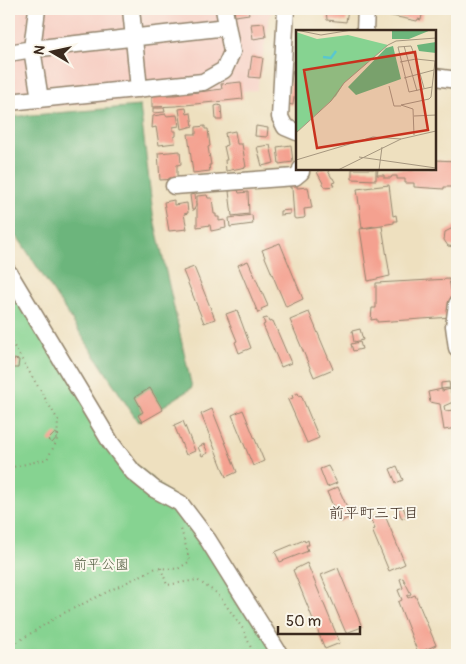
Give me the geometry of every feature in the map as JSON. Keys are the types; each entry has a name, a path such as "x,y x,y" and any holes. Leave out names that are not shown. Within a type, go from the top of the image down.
{"street":[{"path":"37,9 32,49 40,99"},
{"path":"131,9 139,89"},
{"path":"9,102 203,82 224,70 232,52 224,9"},
{"path":"286,9 280,117 285,126 296,132"},
{"path":"365,30 366,9"},
{"path":"9,53 227,27"},
{"path":"436,77 457,80"},
{"path":"174,186 295,177 301,170"},
{"path":"9,272 111,443 133,472 154,489 180,503 208,540 280,655"},
{"path":"457,304 454,326 457,348"}],"path":[{"path":"9,338 58,420 57,441 47,459 9,468"},
{"path":"9,647 60,615 156,568 178,569 190,561 180,526"},
{"path":"161,568 168,585 197,580 218,594 242,629 254,655"}],"shaded area":[{"path":"9,9 273,9 269,20 257,90 9,110"}],"green space":[{"path":"140,106 153,214 192,388 138,422 21,242 9,229 9,117"},
{"name":"前平公園","path":"9,275 111,443 180,503 280,655 9,655"}],"building":[{"path":"234,9 248,9 249,14 235,16"},
{"path":"326,9 348,9 346,22 327,20"},
{"path":"383,9 423,10 421,20 418,19 417,21 382,14"},
{"path":"264,23 266,37 253,39 251,24"},
{"path":"252,56 263,58 260,78 249,77"},
{"path":"296,60 296,98 294,97 293,105 287,104 293,70 295,71"},
{"path":"241,82 243,99 152,107 152,95 175,95 222,89 221,84"},
{"path":"215,106 221,106 222,120 216,120"},
{"path":"153,108 164,108 165,112 153,113"},
{"path":"186,108 187,114 191,113 193,126 182,129 179,109"},
{"path":"166,114 166,116 177,115 179,126 173,127 173,131 176,131 175,143 159,145 156,127 152,128 153,116"},
{"path":"205,126 205,129 208,129 210,146 208,147 210,171 193,173 188,134 196,134 196,127"},
{"path":"256,126 268,128 267,137 255,136"},
{"path":"235,131 237,144 242,144 246,167 226,171 225,160 227,160 224,146 227,145 225,133"},
{"path":"270,145 274,163 262,166 257,147"},
{"path":"291,145 293,162 279,164 277,147"},
{"path":"180,151 181,164 177,165 177,179 160,180 158,153"},
{"path":"436,160 457,161 457,187 444,187 444,189 414,187 414,183 405,183 405,179 397,179 397,176 384,178 384,175 377,175 378,170 436,170"},
{"path":"328,170 335,182 332,183 334,186 325,187 317,172"},
{"path":"352,170 376,170 376,180 352,179"},
{"path":"290,182 297,182 297,188 308,187 312,208 304,209 304,218 294,218"},
{"path":"389,185 393,216 396,215 397,221 362,228 357,189"},
{"path":"238,190 239,193 248,192 249,214 232,216 229,191"},
{"path":"195,194 196,205 194,210 192,210 190,195"},
{"path":"207,195 208,198 212,198 214,214 216,214 216,217 219,217 219,221 225,220 226,228 211,231 210,225 197,227 197,196"},
{"path":"174,200 174,205 187,203 188,213 184,214 187,229 169,231 164,202"},
{"path":"290,210 290,214 280,215 280,211"},
{"path":"252,215 253,224 230,227 229,218"},
{"path":"382,226 390,276 368,281 360,229"},
{"path":"453,226 457,227 457,247 448,246 444,240 445,232 453,228"},
{"path":"280,243 303,299 286,307 262,250"},
{"path":"248,261 268,306 261,309 262,311 258,313 238,265"},
{"path":"194,267 215,319 204,323 183,271"},
{"path":"449,279 451,290 455,289 455,296 451,296 452,317 377,322 377,319 371,320 372,308 376,308 376,283"},
{"path":"237,310 251,348 239,353 235,342 237,341 226,314"},
{"path":"309,312 333,369 314,377 290,320"},
{"path":"267,318 269,322 273,321 291,363 281,367 263,325 265,324 263,319"},
{"path":"360,329 363,340 354,342 352,331"},
{"path":"360,342 362,349 353,351 351,344"},
{"path":"14,359 19,360 18,368 13,368"},
{"path":"449,382 450,388 441,389 441,383"},
{"path":"150,388 163,410 142,422 138,415 143,412 135,397"},
{"path":"442,389 442,391 451,389 451,393 453,393 453,402 444,406 445,411 454,410 457,428 444,430 440,404 430,402 428,392"},
{"path":"298,393 299,396 301,395 319,438 307,443 288,400 293,398 292,395"},
{"path":"212,409 237,472 226,477 201,414"},
{"path":"243,410 264,461 253,466 232,415"},
{"path":"183,421 195,451 186,455 174,425"},
{"path":"55,433 59,435 52,443 48,440"},
{"path":"204,444 208,453 202,456 198,447"},
{"path":"328,466 337,483 327,487 320,469"},
{"path":"397,466 403,480 396,483 390,469"},
{"path":"338,487 351,516 341,522 327,492"},
{"path":"403,507 407,517 402,519 398,509"},
{"path":"384,513 405,564 389,571 372,530 375,529 370,518"},
{"path":"304,540 305,542 308,540 309,545 306,545 308,551 280,562 275,552"},
{"path":"307,563 340,643 325,649 293,570"},
{"path":"338,568 362,627 346,633 321,575"},
{"path":"403,578 411,594 407,596 408,598 415,595 436,645 418,653 398,602 402,600 398,590 403,588 400,579"},
{"path":"435,648 437,655 426,655 425,652"}],"district":[{"name":"前平町三丁目","path":"374,513"}]}
